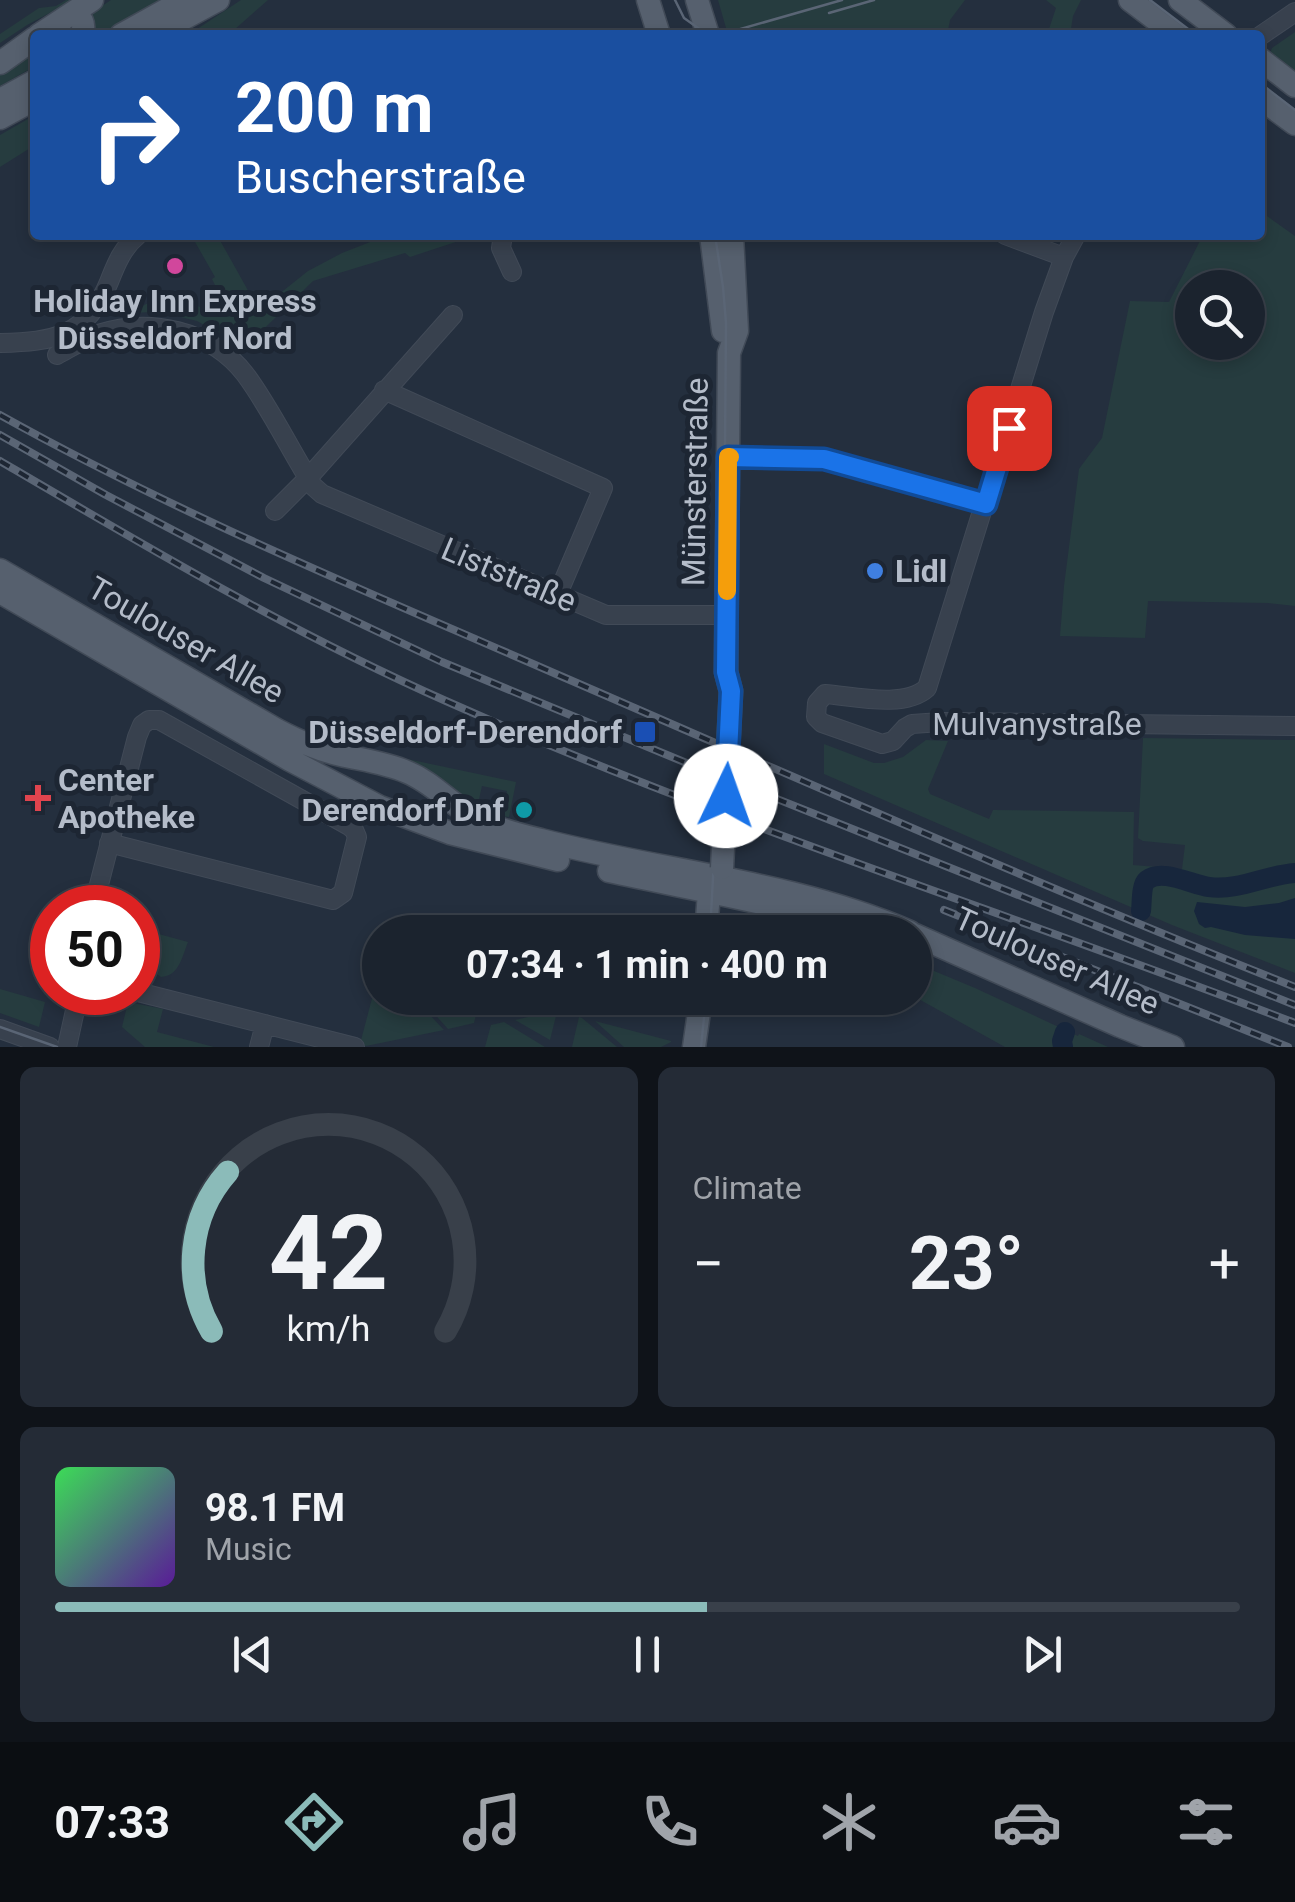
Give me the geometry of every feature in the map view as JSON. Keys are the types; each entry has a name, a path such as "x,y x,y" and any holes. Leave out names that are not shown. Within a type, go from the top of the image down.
{"main road":[{"path":"76,24 92,0"},
{"path":"133,30 189,6 218,0"},
{"path":"648,0 657,30"},
{"path":"697,0 706,30"},
{"path":"1130,0 1169,30"},
{"path":"1180,0 1219,30"},
{"path":"159,30 189,6"},
{"path":"0,64 30,41"},
{"path":"1265,63 1295,86"},
{"path":"0,100 30,84"},
{"path":"1265,102 1295,124"},
{"path":"0,118 30,103"},
{"name":"Münsterstraße","path":"712,240 729,354"},
{"name":"Münsterstraße","path":"709,915 716,879 731,704 726,672 726,615 729,354 737,330 732,240"},
{"name":"Toulouser Allee","path":"0,570 277,730 322,750 406,771 423,779 460,808 496,826 540,840 830,903 862,915"},
{"name":"Toulouser Allee","path":"0,592 290,760 422,823 497,846 716,879 816,915"},
{"path":"422,823 414,809 422,795 433,794 460,808"},
{"name":"Münsterstraße","path":"716,879 717,915"},
{"name":"Toulouser Allee","path":"932,943 1172,1047"},
{"name":"Toulouser Allee","path":"932,958 1131,1047"},
{"path":"700,1015 701,1043"},
{"path":"701,1043 709,1015"}],"street":[{"path":"1265,33 1295,12"},
{"path":"0,343 48,338 78,327 96,309 118,259 134,240"},
{"path":"505,240 502,248 512,272"},
{"path":"1020,240 1064,256"},
{"path":"728,457 824,459 986,504 1044,312 1073,240"},
{"path":"276,511 453,315"},
{"name":"Liststraße","path":"57,355 97,334 116,330 146,326 189,334 216,348 245,375 308,478 322,494 606,616 726,615"},
{"path":"384,390 603,488 558,596"},
{"name":"Mulvanystraße","path":"986,504 927,688 916,696 895,699 822,695 816,708 819,720 882,744 896,740 912,724 940,722 1295,726"},
{"path":"99,885 109,843 137,737 142,725 150,720 159,720 354,830 357,837 343,893 329,900 109,843"},
{"path":"160,998 355,1047"},
{"path":"67,1047 75,1015"},
{"path":"259,1047 265,1024"},
{"path":"0,1029 50,1047"}],"green space":[{"path":"74,0 0,43 0,34 39,8"},
{"path":"111,0 166,0 112,30 88,30 87,16"},
{"path":"241,0 268,0 234,30 196,30"},
{"path":"718,0 965,0 950,20 948,30 727,30"},
{"path":"1046,0 1081,0 1071,30 1049,30 1056,8"},
{"path":"1295,32 1295,74 1270,53"},
{"path":"30,53 30,69 0,86 0,74"},
{"path":"30,118 30,148 0,167 0,135"},
{"path":"1265,215 1295,236 1295,606 1148,601 1145,638 1060,636 1079,469 1102,438 1130,301 1169,302 1175,290 1175,360 1265,360 1265,270 1185,270 1200,240 1265,240"},
{"path":"194,240 220,240 259,310 308,271 375,240 462,240 313,281 240,352 224,338 223,332 197,321 152,312 110,314 159,298 166,309 193,297 199,307 220,295 212,279 215,277"},
{"path":"1143,738 1295,740 1295,973 1172,925 824,774 824,744 874,763 884,763 903,757 926,740 948,741 928,789 930,794 989,819 993,810 1134,812 1133,865 1182,869 1185,845 1138,838"},
{"path":"393,756 516,782 509,817 502,816 507,791 482,786 477,808"},
{"path":"160,934 188,942 179,965 161,977"},
{"path":"932,970 1108,1047 1005,1047 932,1006"},
{"path":"0,989 30,998 30,1015 42,1015 39,1027 0,1013"},
{"path":"163,1009 157,1032 214,1047 145,1047 122,1027 125,1015 160,1015"},
{"path":"368,1015 430,1015 444,1030 366,1046 360,1044"},
{"path":"435,1015 476,1015 474,1023 448,1029"},
{"path":"537,1015 556,1015 550,1040 515,1020"},
{"path":"579,1017 582,1018 617,1047 572,1047"},
{"path":"595,1021 671,1042 661,1047 624,1047"},
{"path":"504,1022 545,1047 485,1047 491,1025"}],"water":[{"path":"1295,898 1295,939 1205,928 1194,911 1197,902 1245,907"}],"waterway":[{"path":"1141,911 1144,886 1154,877 1169,876 1220,888 1295,873"},
{"path":"1063,1047 1065,1032"}],"tram line":[{"path":"675,0 684,18 701,30"},
{"path":"737,30 842,0"},
{"path":"829,13 874,0"},
{"path":"1150,0 1189,30"},
{"path":"696,28 700,30"},
{"path":"1265,87 1295,110"},
{"path":"711,915 723,699 726,323 716,240"},
{"path":"701,1047 704,1015"},
{"path":"0,1027 57,1047"}],"railway":[{"path":"0,415 138,487 349,584 928,835 1295,987"},
{"path":"0,435 264,578 442,662 1295,1005"},
{"path":"0,461 275,618 446,701 656,788 1295,1023"},
{"path":"944,910 1288,1047"}],"slow traffic":[{"path":"727,591 730,457"}],"place":[{"name":"Holiday Inn Express Düsseldorf Nord","path":"175,266"},
{"name":"Lidl","path":"875,571"},
{"name":"Düsseldorf-Derendorf","path":"645,732"},
{"name":"Center Apotheke","path":"38,798"},
{"name":"Derendorf Dnf","path":"524,810"}],"route":[{"path":"726,796 731,691 726,672 728,457 824,459 986,504 1009,428"}]}
